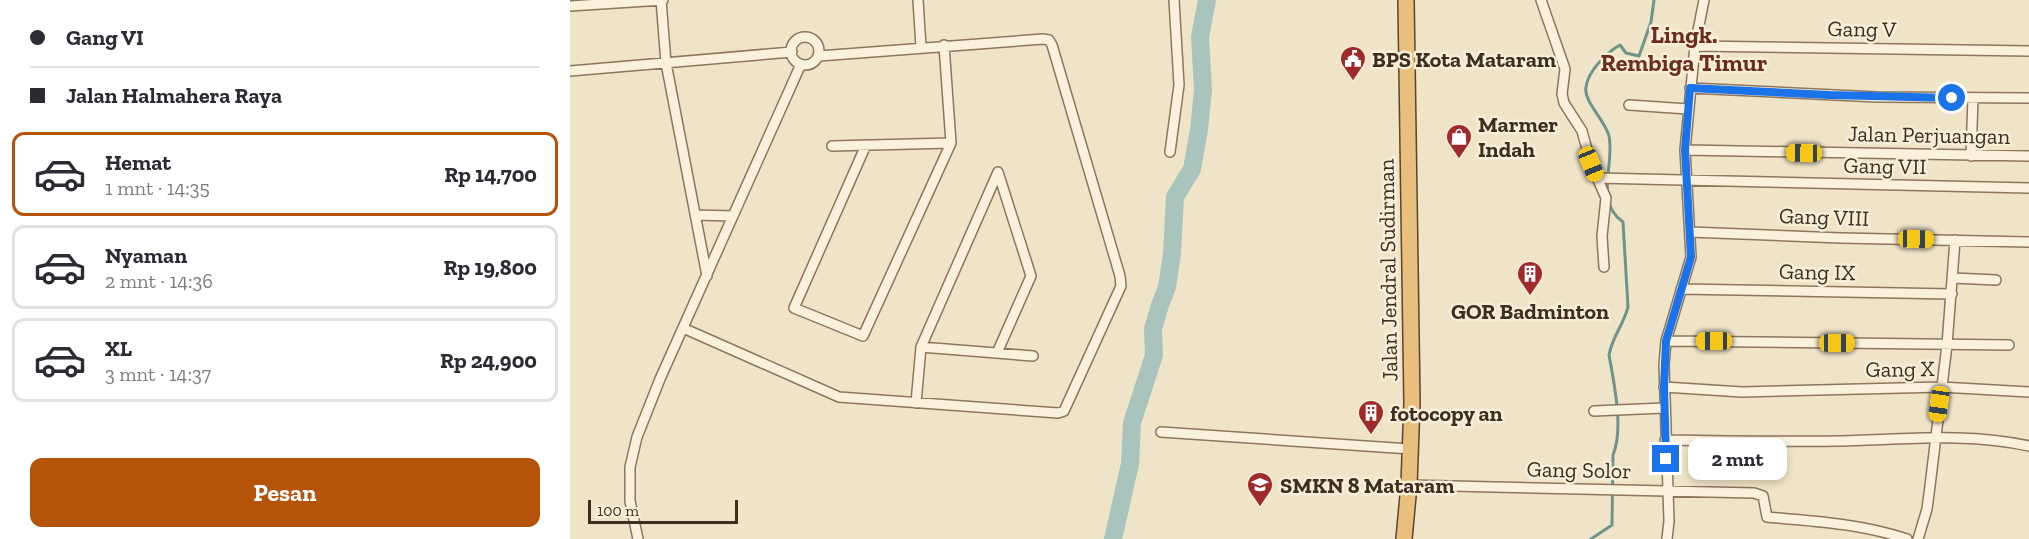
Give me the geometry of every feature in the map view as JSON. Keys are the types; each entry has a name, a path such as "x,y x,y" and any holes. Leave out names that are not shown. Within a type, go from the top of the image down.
{"highway":[{"name":"Jalan Jendral Sudirman","path":"1404,539 1409,485 1412,386 1406,0"}],"street":[{"path":"570,6 587,3 662,0 666,63 707,276"},
{"path":"918,0 921,47"},
{"path":"1170,152 1179,85 1174,0"},
{"path":"1541,0 1565,69 1562,94 1564,103 1582,131 1603,179 1606,198 1602,236 1604,267"},
{"path":"1667,539 1669,521 1664,408 1666,341 1691,257 1685,150 1695,46 1704,0"},
{"path":"683,328 839,397 1058,413 1064,411 1121,286 1120,276 1049,40 944,45 819,56 812,64 801,64 794,60 792,52 795,43 807,37 817,44 819,56"},
{"path":"866,145 794,308 863,336 951,143 944,45"},
{"name":"Gang V","path":"1695,46 2029,51"},
{"path":"570,71 792,52"},
{"path":"638,539 630,501 630,467 637,437 660,379 801,64"},
{"path":"1690,88 1830,95 2029,98"},
{"path":"1971,156 1973,98"},
{"path":"1629,105 1688,109"},
{"path":"832,146 951,143"},
{"name":"Jalan Perjuangan","path":"1685,150 2029,156"},
{"path":"916,403 921,347 998,172 1031,276 997,353"},
{"name":"Gang VII","path":"1603,179 2029,188"},
{"path":"695,215 733,216"},
{"name":"Gang VIII","path":"1690,232 2029,242"},
{"path":"1918,539 1927,508 1947,345 1955,240"},
{"path":"1953,278 1996,280"},
{"name":"Gang IX","path":"1681,289 1952,294"},
{"path":"1666,341 2009,345"},
{"path":"921,347 1033,356"},
{"name":"Gang X","path":"1664,387 1742,392 1941,387 2029,392"},
{"path":"1594,411 1664,408"},
{"path":"1161,432 1410,449"},
{"path":"1665,440 1836,441 1934,438 1984,440 2029,446"},
{"name":"Gang Solor","path":"1409,485 1758,494 1763,496 1767,517 1845,525 1907,539"}],"waterway":[{"path":"1113,539 1130,464 1132,423 1154,355 1153,329 1167,287 1172,254 1175,197 1192,169 1199,130 1203,90 1200,37 1207,0"},
{"path":"1591,539 1612,525 1613,455 1618,419 1609,355 1628,307 1623,222 1614,214 1607,193 1609,136 1588,98 1586,87 1590,75 1599,63 1609,52 1620,45 1626,53 1639,56 1651,22 1654,0"}],"place":[{"name":"BPS Kota Mataram","path":"1353,82"},
{"name":"Marmer Indah","path":"1459,160"},
{"name":"GOR Badminton","path":"1530,297"},
{"name":"fotocopy an","path":"1371,436"},
{"name":"SMKN 8 Mataram","path":"1260,508"}],"district":[{"name":"Lingk. Rembiga Timur","path":"1684,48"}],"route":[{"path":"1666,459 1664,365 1666,341 1691,257 1685,150 1690,88 1877,97 1952,98"}]}
